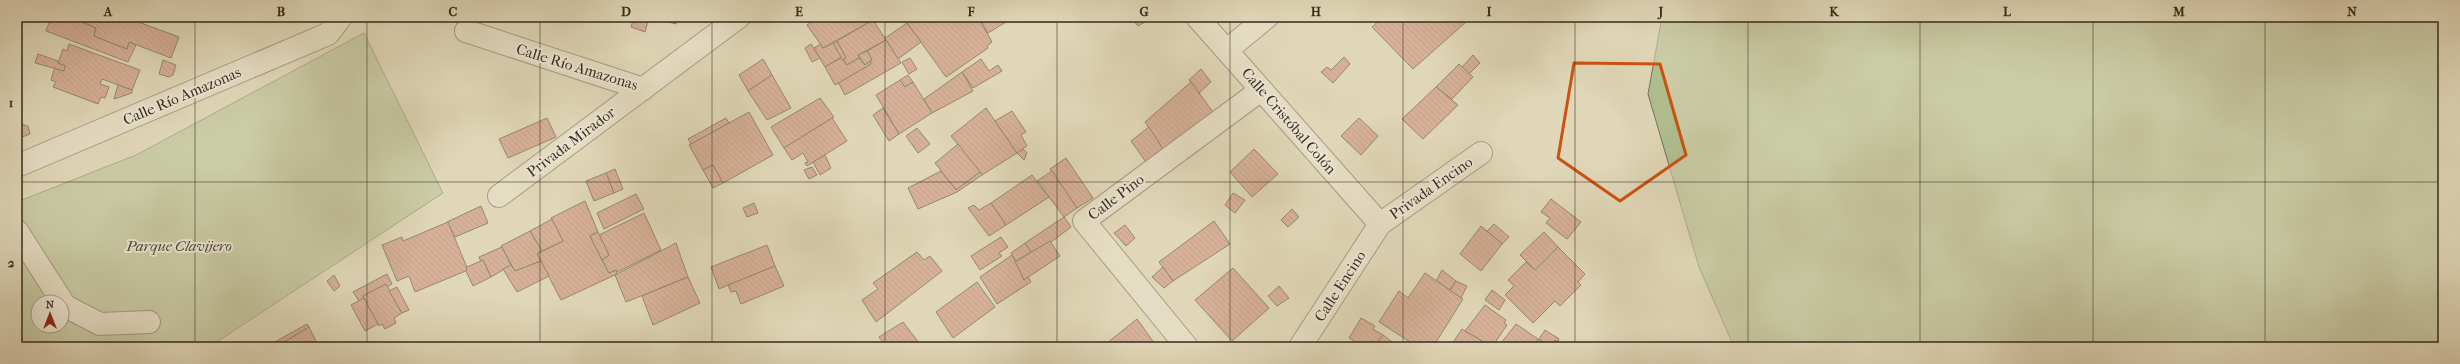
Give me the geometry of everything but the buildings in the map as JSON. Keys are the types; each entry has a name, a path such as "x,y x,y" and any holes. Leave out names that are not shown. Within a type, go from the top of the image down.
{"street":[{"name":"Calle Río Amazonas","path":"17,166 328,34 341,17"},
{"name":"Calle Río Amazonas","path":"466,31 643,89 739,17"},
{"name":"Calle Cristóbal Colón","path":"1197,17 1380,224"},
{"path":"1227,50 1267,17"},
{"name":"Privada Mirador","path":"499,196 643,89"},
{"name":"Calle Pino","path":"1187,347 1084,221 1261,90"},
{"name":"Privada Encino","path":"1380,224 1481,153"},
{"name":"Calle Encino","path":"1300,347 1380,224"},
{"path":"17,231 65,306 100,324 150,322"}],"highlighted area":[{"path":"1574,63 1660,64 1686,155 1620,201 1558,158"}],"green space":[{"path":"1662,17 2443,17 2443,347 1734,347 1699,267 1648,94"},
{"name":"Parque Clavijero","path":"364,33 443,193 209,347 17,347 17,202 136,155"}]}
